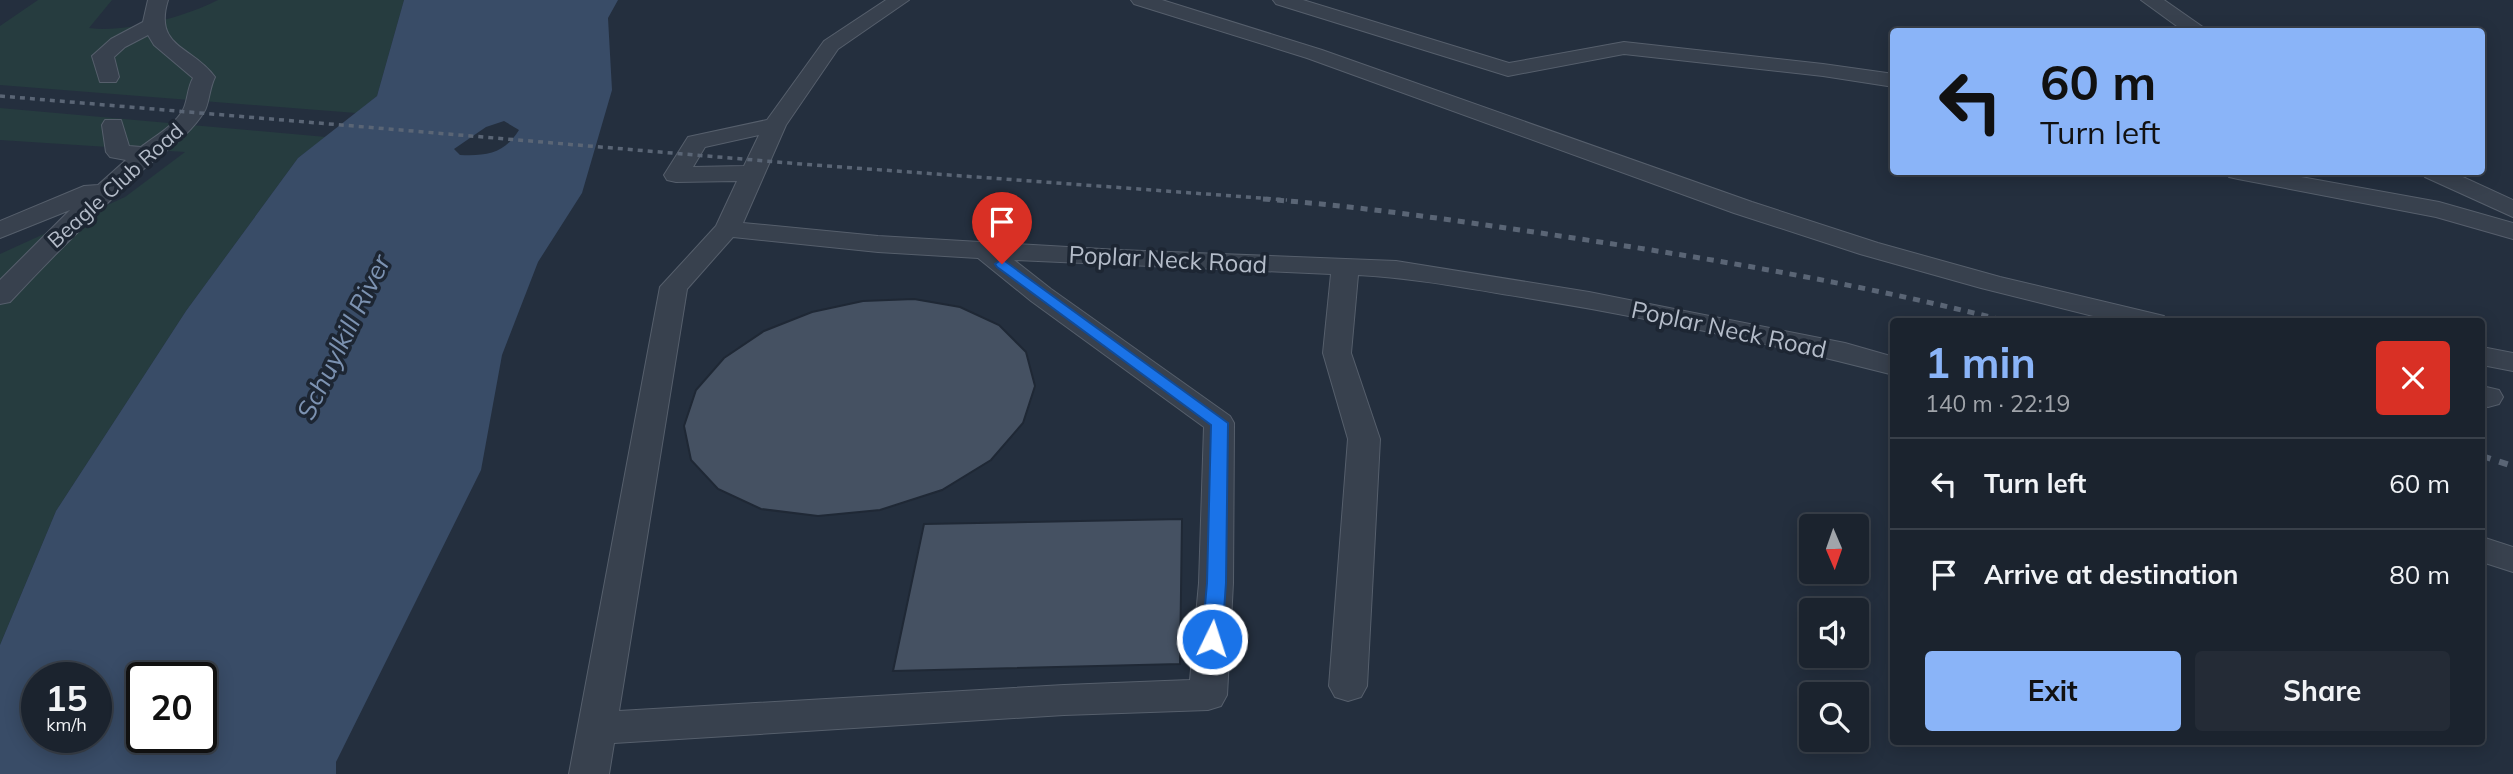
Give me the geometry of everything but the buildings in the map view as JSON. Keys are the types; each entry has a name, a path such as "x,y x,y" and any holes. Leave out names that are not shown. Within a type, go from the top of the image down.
{"street":[{"path":"108,76 103,56 118,43 154,24 152,19 158,0"},
{"path":"589,774 674,287 727,229 775,125 831,45 899,0"},
{"path":"1141,0 1291,46 1829,236 2002,286 2137,318"},
{"path":"1283,0 1508,70 1624,48 1823,70 1890,81"},
{"path":"2151,0 2194,28"},
{"name":"Beagle Club Road","path":"0,296 68,225 146,154 180,129 195,109 197,91 204,77 161,41 154,24"},
{"path":"113,125 118,152 146,154"},
{"path":"753,173 676,175 696,142 775,125"},
{"path":"2254,175 2439,210 2513,231"},
{"path":"2440,175 2513,209"},
{"path":"0,230 79,198 120,177"},
{"name":"Poplar Neck Road","path":"727,229 878,244 1396,269 1589,300 1845,352 1890,365"},
{"path":"597,728 1063,700 1208,695 1216,583 1219,423 1041,295 985,250"},
{"path":"1041,295 1083,255"},
{"path":"1345,267 1337,353 1364,439 1348,686"},
{"path":"2485,357 2513,362"},
{"path":"2485,550 2513,560"}],"green space":[{"path":"38,0 112,0 89,28 104,29 155,22 218,0 404,0 377,96 356,113 0,85 0,26"},
{"path":"0,108 326,137 298,158 186,311 56,511 0,645 0,254 125,197 185,152 0,140"}],"water":[{"name":"Schuylkill River","path":"404,0 618,0 608,18 612,90 582,193 538,262 502,355 481,470 336,762 336,774 0,774 0,645 56,511 186,311 298,158 377,96","holes":["504,121 519,130 507,144 494,152 460,155 454,149 486,127"]}],"railway":[{"path":"0,96 801,164 1287,200"},
{"path":"1263,199 1405,214 1663,252 1838,283 1994,318"},
{"path":"2485,457 2513,466"}],"route":[{"path":"1002,264 1219,423 1216,583 1212,639"}]}
